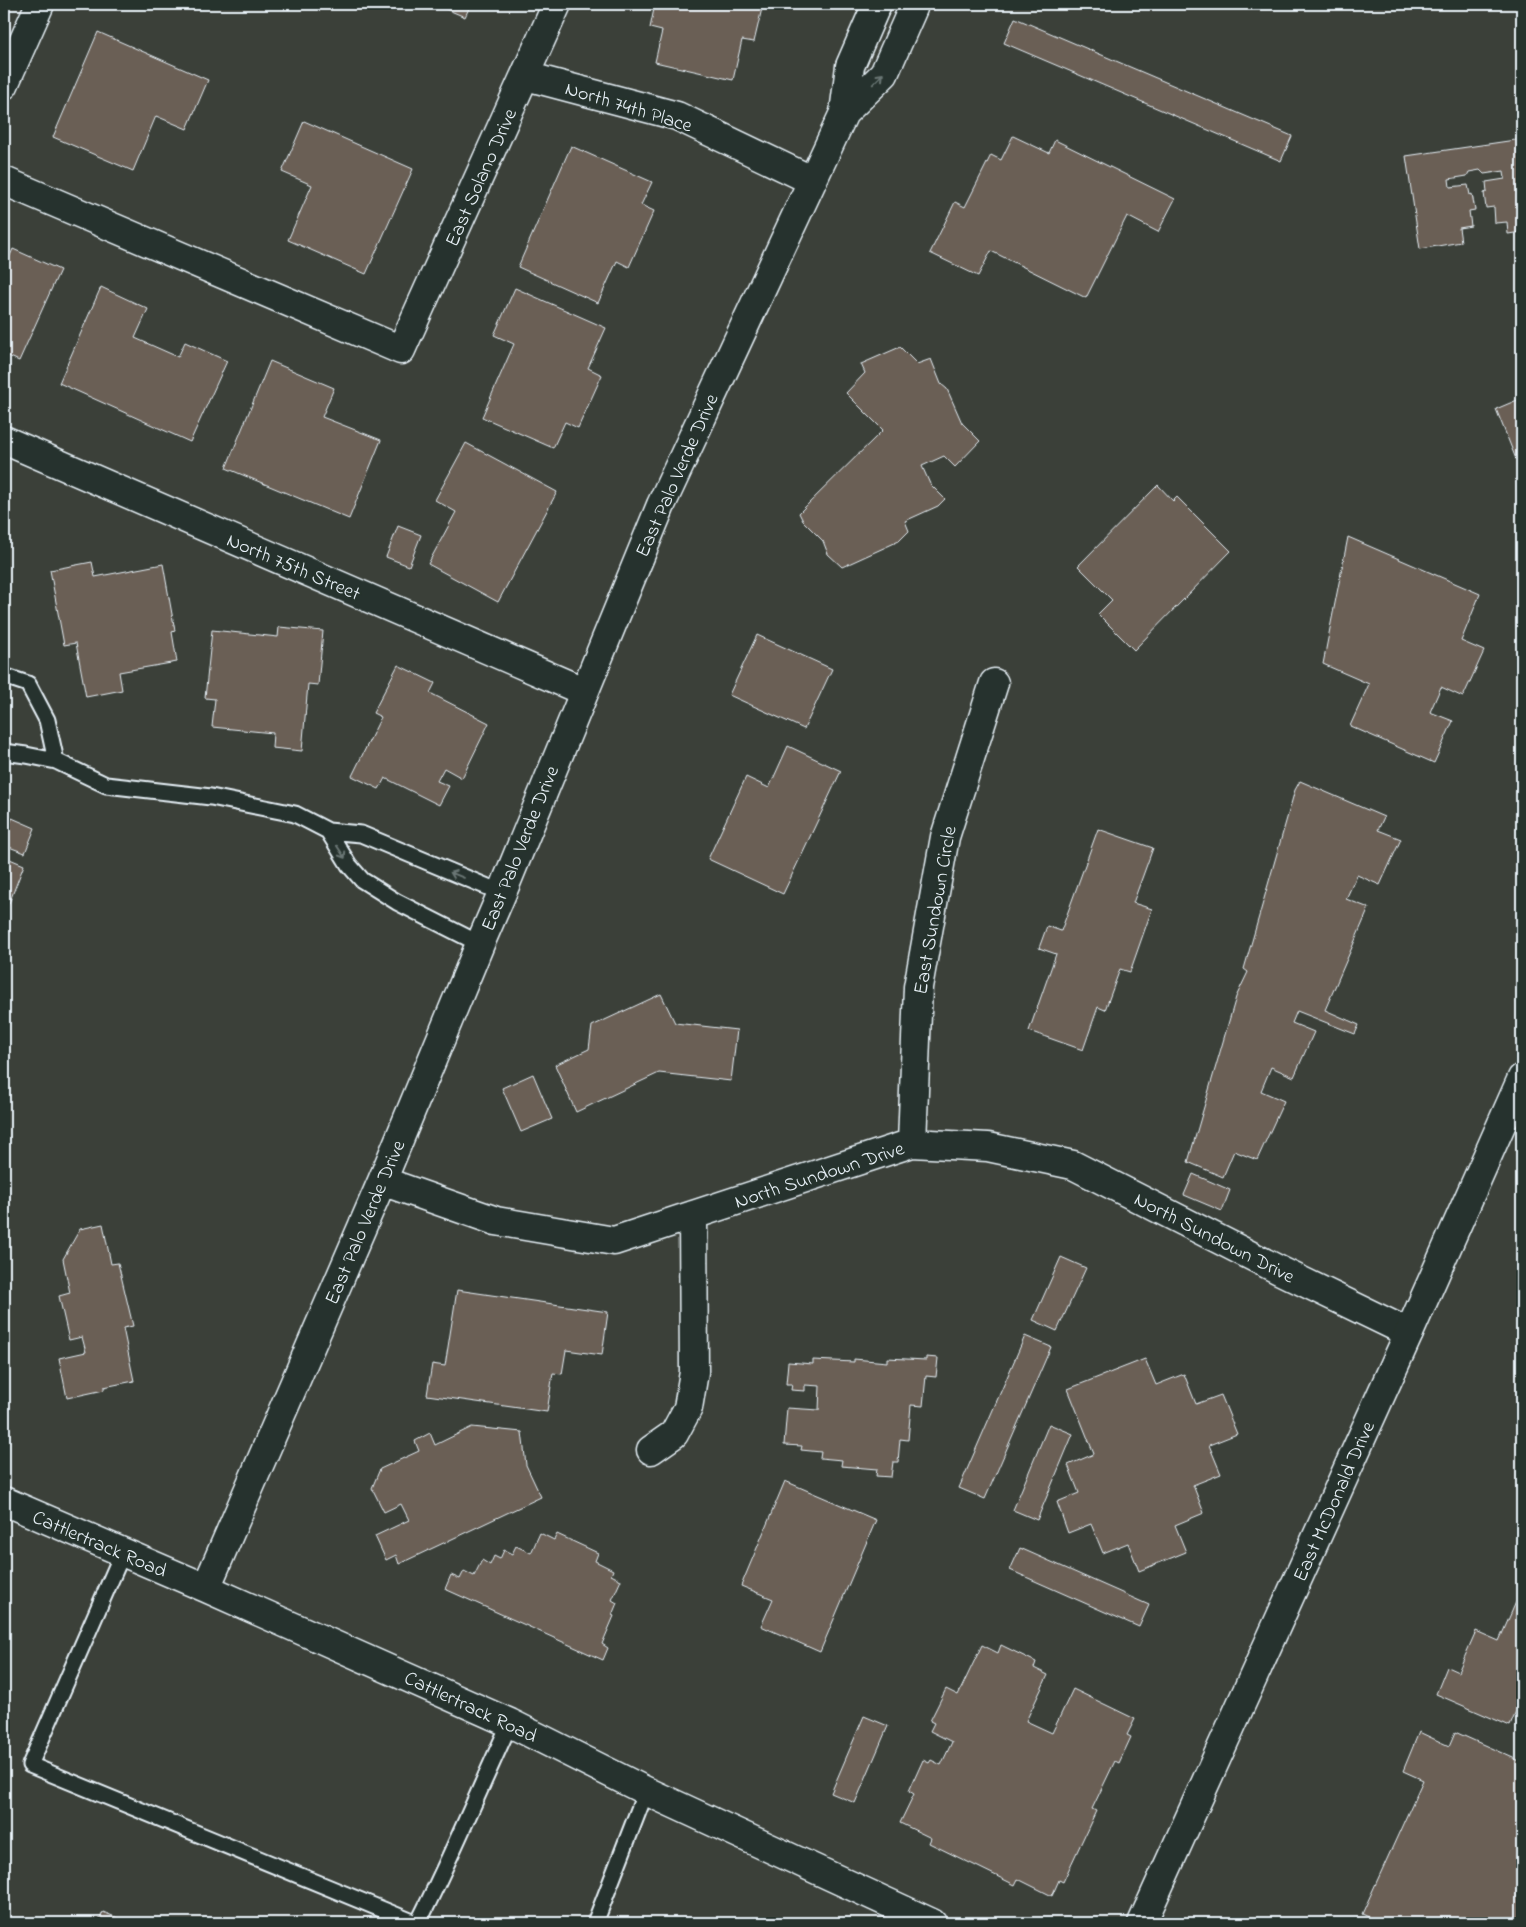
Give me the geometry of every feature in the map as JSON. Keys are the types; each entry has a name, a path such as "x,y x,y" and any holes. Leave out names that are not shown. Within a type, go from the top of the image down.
{"street":[{"path":"4,85 40,4"},
{"name":"East Solano Drive","path":"4,181 401,350 557,4"},
{"name":"East Palo Verde Drive","path":"206,1588 382,1181 502,894 660,505 844,113 850,66 877,4"},
{"name":"East Palo Verde Drive","path":"844,113 884,74 914,4"},
{"name":"North 74th Place","path":"526,76 677,116 812,180"},
{"name":"North 75th Street","path":"4,440 583,691"},
{"name":"East Sundown Circle","path":"912,1143 918,987 941,856 945,837 994,683"},
{"name":"East McDonald Drive","path":"1142,1923 1409,1333 1522,1078"},
{"name":"North Sundown Drive","path":"382,1181 496,1221 614,1241 912,1143 988,1147 1073,1165 1281,1271 1409,1333"},
{"path":"651,1450 674,1434 688,1408 690,1399 694,1372 693,1216"},
{"name":"Cattlertrack Road","path":"4,1501 510,1723 646,1791 932,1923"}],"lane":[{"path":"4,676 28,684 47,720 56,761"},
{"path":"4,752 56,761 106,785 211,797 295,814 328,831 361,834 502,894"},
{"path":"328,831 349,865 362,880 397,902 480,944"},
{"path":"123,1552 30,1766 417,1923 442,1877 453,1848 510,1723"},
{"path":"595,1923 646,1791"}],"building":[{"path":"434,4 471,4 465,17"},
{"path":"655,4 763,4 754,42 742,40 733,80 655,62 662,31 650,28"},
{"path":"1015,18 1292,136 1281,161 1004,43"},
{"path":"98,32 208,80 187,129 156,116 133,171 53,137"},
{"path":"304,121 413,169 366,274 288,240 312,185 282,172"},
{"path":"1013,136 1049,153 1055,140 1175,199 1158,232 1127,216 1086,298 991,251 978,276 930,253 955,202 965,207 991,155 1001,160"},
{"path":"1522,139 1522,232 1508,234 1507,222 1495,223 1494,207 1486,208 1484,193 1487,192 1486,182 1505,179 1504,171 1484,174 1480,170 1469,172 1467,176 1449,179 1450,187 1468,185 1470,195 1472,194 1475,210 1469,211 1471,226 1459,228 1461,242 1420,249 1406,156"},
{"path":"571,146 652,182 641,205 654,211 629,267 617,261 598,303 518,267"},
{"path":"13,249 60,270 19,361 4,354 4,269"},
{"path":"101,287 148,309 135,338 178,357 185,342 227,361 190,442 59,383"},
{"path":"515,288 606,328 588,368 602,375 578,428 565,422 553,448 482,417 514,344 494,335"},
{"path":"900,347 917,364 931,359 941,384 947,389 962,423 980,441 955,467 944,456 922,466 930,484 945,499 938,506 905,521 909,531 899,541 842,567 828,554 823,541 803,521 799,513 883,430 846,393 865,373 861,364"},
{"path":"270,361 334,388 322,417 381,440 349,519 226,468"},
{"path":"1522,398 1522,474 1496,409"},
{"path":"466,443 557,492 498,602 428,564 456,512 435,500"},
{"path":"1158,485 1173,501 1177,497 1231,551 1134,650 1098,614 1112,600 1078,566"},
{"path":"398,526 421,535 409,566 386,557"},
{"path":"1348,537 1480,594 1461,641 1484,651 1463,697 1441,687 1430,712 1453,721 1434,763 1350,726 1369,684 1323,664"},
{"path":"92,562 95,577 163,564 175,631 172,632 177,662 119,672 122,690 86,697 76,643 64,645 50,570"},
{"path":"279,627 323,631 318,685 308,684 302,751 272,748 273,733 212,727 215,699 205,698 212,630 278,637"},
{"path":"757,635 832,669 804,729 729,695"},
{"path":"398,665 435,683 430,693 489,723 462,778 444,768 437,781 449,786 439,805 385,778 379,789 352,776 381,717 373,713"},
{"path":"788,746 841,771 783,894 708,859 746,777 769,788"},
{"path":"1300,781 1384,817 1378,830 1401,839 1380,885 1357,875 1346,899 1369,908 1325,1010 1359,1025 1355,1034 1297,1011 1292,1023 1314,1032 1294,1077 1271,1067 1261,1091 1284,1101 1257,1160 1234,1151 1223,1177 1188,1162 1236,997 1248,972 1244,969 1295,790"},
{"path":"12,818 35,828 25,853 9,847 5,857 24,865 4,916 4,822 10,824"},
{"path":"1098,829 1153,848 1133,903 1152,909 1130,972 1120,969 1105,1010 1098,1007 1083,1050 1029,1031 1056,954 1039,948 1047,926 1061,931"},
{"path":"661,994 675,1023 737,1030 731,1081 659,1073 576,1112 555,1065 589,1049 592,1026"},
{"path":"533,1074 552,1119 521,1132 502,1088"},
{"path":"1193,1174 1230,1190 1222,1211 1184,1195"},
{"path":"103,1224 111,1264 118,1263 133,1326 123,1328 134,1381 104,1387 104,1390 67,1398 59,1358 86,1352 82,1337 69,1340 59,1296 70,1293 63,1259 80,1229"},
{"path":"1061,1257 1086,1268 1057,1331 1033,1320"},
{"path":"457,1290 608,1312 602,1355 566,1350 562,1374 553,1373 547,1412 427,1395 432,1364 445,1366"},
{"path":"1025,1336 1051,1347 985,1499 959,1488"},
{"path":"926,1357 938,1358 936,1377 926,1376 923,1406 911,1405 908,1440 900,1439 898,1462 893,1462 891,1477 876,1476 877,1469 841,1466 842,1460 820,1458 821,1452 801,1450 802,1446 784,1445 787,1408 819,1410 820,1386 805,1385 805,1391 791,1390 792,1384 786,1384 788,1362 813,1364 813,1360 854,1362 854,1359 887,1362 887,1358 926,1360"},
{"path":"1145,1359 1156,1385 1184,1374 1196,1404 1221,1395 1237,1434 1209,1445 1221,1474 1193,1485 1204,1513 1175,1525 1186,1552 1139,1571 1128,1543 1103,1553 1091,1524 1068,1533 1057,1502 1079,1493 1068,1465 1094,1454 1068,1389"},
{"path":"1049,1424 1073,1434 1037,1520 1013,1510"},
{"path":"472,1427 522,1432 526,1465 541,1497 399,1564 396,1555 386,1560 375,1536 409,1520 401,1504 384,1512 372,1488 380,1469 419,1451 415,1441 430,1433 435,1445"},
{"path":"785,1481 876,1520 820,1652 761,1626 773,1599 741,1586"},
{"path":"540,1533 554,1540 557,1534 598,1553 595,1561 613,1570 611,1575 621,1580 612,1600 617,1603 612,1615 614,1616 602,1644 608,1648 603,1660 445,1589 451,1575 460,1579 464,1571 474,1576 482,1560 490,1565 494,1556 500,1559 504,1550 512,1554 516,1546 531,1553"},
{"path":"1020,1548 1149,1605 1139,1627 1010,1570"},
{"path":"1516,1602 1522,1604 1522,1698 1510,1726 1436,1694 1447,1667 1458,1672 1476,1631 1499,1641"},
{"path":"982,1645 998,1653 1001,1645 1036,1662 1034,1668 1048,1675 1026,1721 1052,1733 1073,1689 1135,1719 1127,1735 1131,1737 1119,1763 1115,1761 1092,1809 1096,1811 1063,1882 1059,1880 1052,1896 1018,1879 1015,1885 929,1843 931,1838 900,1823 914,1794 909,1791 923,1760 929,1763 931,1760 941,1765 952,1742 930,1731 934,1723 930,1721 946,1689 958,1695"},
{"path":"864,1716 888,1726 855,1803 831,1793"},
{"path":"1419,1732 1449,1746 1455,1732 1522,1762 1519,1770 1522,1772 1522,1923 1382,1923 1362,1914 1423,1780 1403,1771"},
{"path":"103,1912 130,1923 98,1923"}]}
